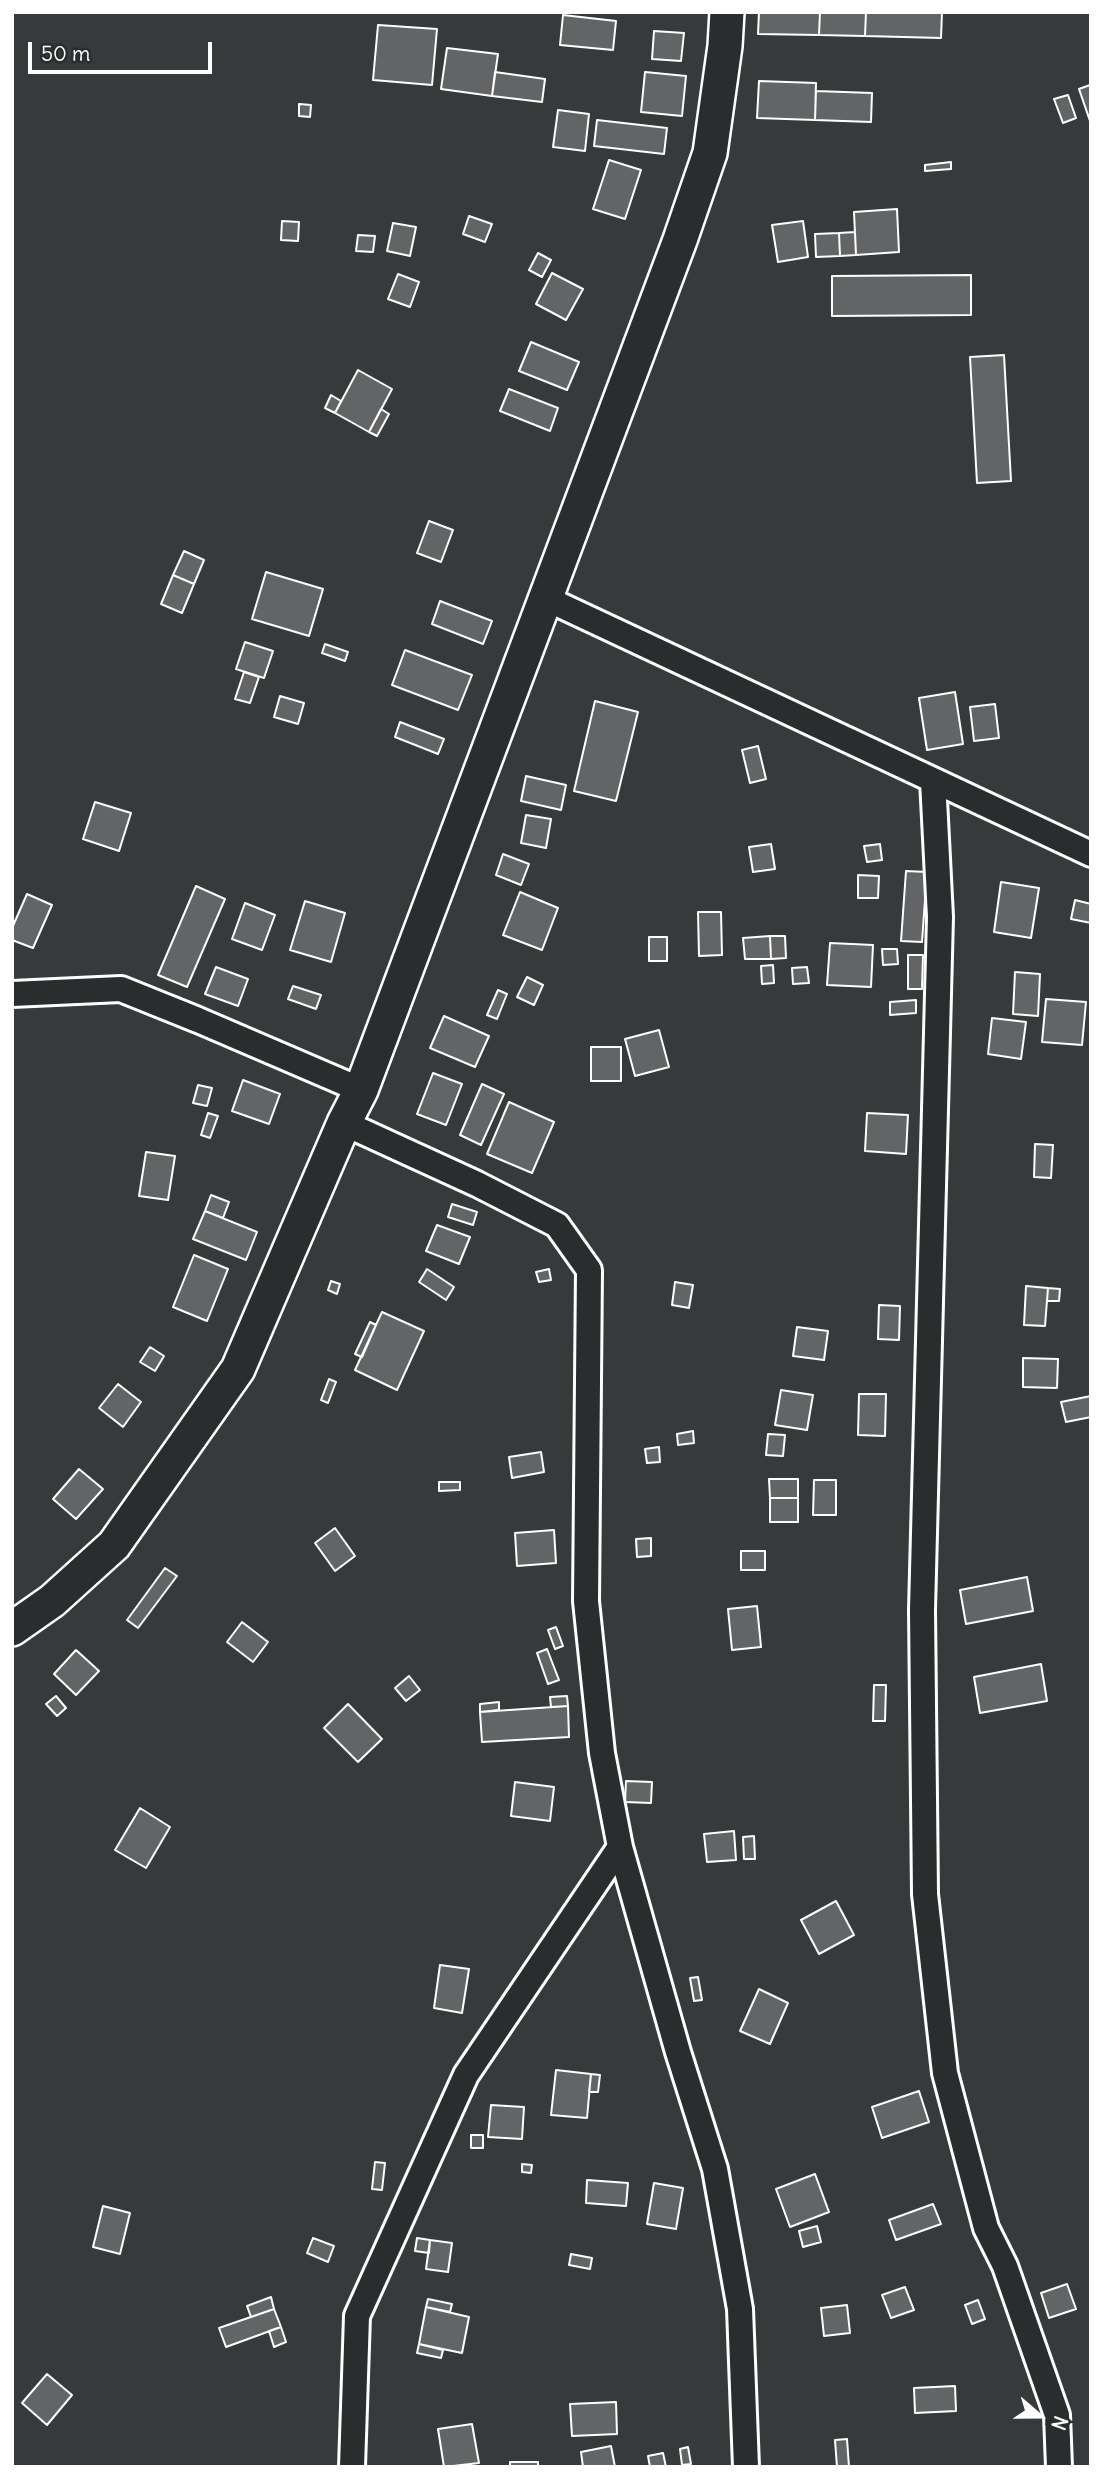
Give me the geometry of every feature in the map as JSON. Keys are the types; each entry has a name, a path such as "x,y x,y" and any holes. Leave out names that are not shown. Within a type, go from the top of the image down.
{"street":[{"path":"12,1629 52,1601 114,1545 238,1369 344,1123 361,1090 680,240 709,153 725,46 727,12"},
{"path":"545,598 1091,854"},
{"path":"933,780 940,917 922,1610 925,1894 945,2073 986,2228 1005,2266 1057,2414 1059,2467"},
{"path":"12,994 121,989 361,1090"},
{"path":"344,1123 477,1184 557,1225 589,1270 586,1601 602,1754 620,1847 678,2052 715,2169 740,2309 746,2467"},
{"path":"352,2467 357,2316 466,2075 620,1847"}],"building":[{"path":"759,12 820,12 819,35 758,34"},
{"path":"820,12 866,12 865,36 819,35"},
{"path":"866,12 942,13 941,38 865,36"},
{"path":"563,15 616,21 613,50 560,45"},
{"path":"378,25 437,29 432,85 373,80"},
{"path":"654,31 684,33 681,61 652,59"},
{"path":"447,48 498,54 492,96 441,89"},
{"path":"495,72 545,79 542,102 492,96"},
{"path":"645,72 686,76 682,116 641,112"},
{"path":"759,81 816,83 815,120 757,118"},
{"path":"1090,85 1091,121 1079,89"},
{"path":"816,91 872,93 871,122 815,120"},
{"path":"1068,95 1076,118 1063,123 1054,99"},
{"path":"299,104 311,105 310,117 299,116"},
{"path":"558,110 589,114 585,151 553,147"},
{"path":"597,120 667,128 664,154 594,146"},
{"path":"609,160 641,170 625,219 593,209"},
{"path":"951,162 951,169 925,171 925,165"},
{"path":"897,209 899,252 856,255 854,212"},
{"path":"469,216 492,224 485,242 463,234"},
{"path":"282,221 299,222 298,241 281,240"},
{"path":"803,221 808,257 778,262 772,225"},
{"path":"393,223 416,227 410,256 387,251"},
{"path":"855,232 856,255 840,256 839,233"},
{"path":"839,233 840,256 816,257 815,234"},
{"path":"358,235 375,236 373,252 356,251"},
{"path":"538,253 551,260 542,277 529,270"},
{"path":"552,273 583,289 566,320 536,304"},
{"path":"398,274 419,282 410,307 388,299"},
{"path":"971,275 971,315 832,316 832,276"},
{"path":"531,342 579,362 567,390 519,371"},
{"path":"1004,355 1011,481 977,483 970,357"},
{"path":"358,370 392,389 369,432 335,413"},
{"path":"509,389 558,408 550,431 500,411"},
{"path":"331,395 341,401 335,413 325,408"},
{"path":"381,409 389,414 377,436 369,432"},
{"path":"429,521 453,530 441,562 417,553"},
{"path":"184,551 204,560 194,584 173,575"},
{"path":"266,572 323,589 309,636 252,619"},
{"path":"173,575 194,584 182,613 161,604"},
{"path":"440,601 492,621 483,644 432,624"},
{"path":"245,642 273,651 264,678 236,669"},
{"path":"325,644 348,652 345,661 322,653"},
{"path":"405,650 472,675 458,710 392,685"},
{"path":"244,672 259,677 250,703 235,699"},
{"path":"955,692 963,744 927,750 919,698"},
{"path":"280,696 304,703 298,724 274,717"},
{"path":"595,701 638,712 616,801 574,791"},
{"path":"995,704 999,738 974,741 970,707"},
{"path":"400,722 444,739 438,754 395,737"},
{"path":"758,746 766,779 750,783 742,750"},
{"path":"526,776 566,785 561,810 521,801"},
{"path":"95,802 131,813 119,851 83,839"},
{"path":"526,815 551,819 546,848 521,843"},
{"path":"771,844 775,869 753,872 749,847"},
{"path":"880,844 882,860 867,862 864,846"},
{"path":"503,854 529,864 521,885 496,875"},
{"path":"906,871 927,872 922,942 901,941"},
{"path":"858,875 879,876 878,898 858,898"},
{"path":"1001,882 1039,888 1031,938 994,932"},
{"path":"196,886 225,899 187,987 158,975"},
{"path":"520,892 558,908 542,950 503,935"},
{"path":"27,894 52,905 33,948 12,940 12,928"},
{"path":"1075,900 1091,904 1091,923 1071,919"},
{"path":"305,901 345,913 331,962 290,950"},
{"path":"245,903 275,915 262,950 232,939"},
{"path":"698,912 721,912 722,955 699,956"},
{"path":"770,936 771,959 745,959 743,938"},
{"path":"770,936 785,936 786,958 771,959"},
{"path":"649,937 667,937 667,961 649,961"},
{"path":"830,943 873,945 871,987 827,985"},
{"path":"882,949 897,949 898,964 883,965"},
{"path":"908,955 923,955 922,989 908,989"},
{"path":"773,965 774,983 762,984 761,966"},
{"path":"216,967 248,979 238,1006 205,994"},
{"path":"807,967 809,983 793,984 792,968"},
{"path":"1015,972 1040,974 1038,1016 1013,1014"},
{"path":"527,977 543,985 534,1005 517,997"},
{"path":"293,986 321,995 316,1009 288,999"},
{"path":"498,990 507,994 497,1019 487,1015"},
{"path":"1046,999 1086,1002 1082,1045 1042,1042"},
{"path":"916,1000 916,1013 890,1015 890,1002"},
{"path":"444,1016 489,1036 475,1067 430,1048"},
{"path":"992,1018 1026,1022 1021,1059 988,1054"},
{"path":"659,1030 669,1067 635,1076 625,1039"},
{"path":"591,1047 621,1047 621,1081 591,1081"},
{"path":"433,1073 462,1084 446,1125 417,1114"},
{"path":"243,1080 280,1094 269,1124 232,1111"},
{"path":"482,1084 504,1094 481,1145 460,1135"},
{"path":"198,1085 212,1088 207,1106 193,1103"},
{"path":"509,1102 554,1122 532,1173 487,1154"},
{"path":"208,1113 218,1116 210,1138 201,1135"},
{"path":"867,1113 908,1115 906,1154 865,1151"},
{"path":"1035,1144 1053,1145 1051,1178 1034,1177"},
{"path":"146,1152 175,1156 168,1200 139,1196"},
{"path":"211,1195 229,1202 223,1218 205,1211"},
{"path":"452,1204 477,1212 473,1225 448,1217"},
{"path":"205,1211 257,1232 246,1260 193,1239"},
{"path":"437,1225 470,1237 459,1264 426,1251"},
{"path":"194,1255 228,1269 207,1321 173,1307"},
{"path":"427,1269 454,1287 446,1300 419,1282"},
{"path":"549,1269 551,1280 539,1282 536,1272"},
{"path":"331,1281 340,1284 337,1294 328,1290"},
{"path":"675,1282 693,1285 689,1308 672,1305"},
{"path":"1026,1286 1048,1288 1045,1326 1024,1325"},
{"path":"1048,1288 1060,1289 1059,1301 1047,1301"},
{"path":"879,1305 900,1306 899,1340 878,1339"},
{"path":"382,1312 424,1331 397,1390 355,1370"},
{"path":"370,1322 376,1325 362,1357 355,1354"},
{"path":"797,1327 828,1331 824,1360 793,1356"},
{"path":"150,1347 164,1356 155,1371 140,1362"},
{"path":"1023,1358 1058,1359 1057,1388 1023,1387"},
{"path":"329,1379 336,1382 328,1403 321,1400"},
{"path":"118,1384 141,1402 123,1427 99,1408"},
{"path":"781,1390 813,1395 807,1430 775,1425"},
{"path":"859,1394 886,1394 885,1436 858,1435"},
{"path":"1091,1396 1091,1417 1066,1422 1061,1402"},
{"path":"693,1431 694,1443 678,1445 677,1434"},
{"path":"768,1434 785,1435 783,1456 766,1455"},
{"path":"659,1447 660,1462 647,1463 645,1449"},
{"path":"541,1452 544,1472 512,1478 509,1457"},
{"path":"79,1469 103,1489 76,1519 53,1499"},
{"path":"769,1479 798,1479 798,1498 770,1498"},
{"path":"814,1480 836,1480 836,1515 813,1515"},
{"path":"439,1482 460,1482 460,1490 439,1491"},
{"path":"770,1498 798,1498 798,1522 770,1522"},
{"path":"335,1528 355,1556 335,1571 315,1543"},
{"path":"554,1530 556,1563 517,1566 515,1533"},
{"path":"651,1538 651,1556 637,1557 636,1539"},
{"path":"741,1551 765,1551 765,1570 741,1570"},
{"path":"165,1568 177,1576 138,1628 127,1620"},
{"path":"1027,1577 1033,1611 966,1624 960,1590"},
{"path":"757,1606 761,1647 732,1650 728,1609"},
{"path":"242,1622 268,1642 253,1662 227,1642"},
{"path":"556,1627 563,1646 555,1649 548,1630"},
{"path":"547,1649 559,1680 548,1684 537,1653"},
{"path":"76,1650 99,1671 76,1695 54,1674"},
{"path":"1041,1664 1047,1701 980,1713 974,1677"},
{"path":"409,1676 420,1690 406,1701 395,1688"},
{"path":"874,1685 886,1685 885,1721 873,1721"},
{"path":"56,1696 66,1708 57,1716 46,1704"},
{"path":"567,1696 568,1706 551,1707 550,1697"},
{"path":"499,1702 499,1710 480,1712 480,1704"},
{"path":"348,1704 382,1739 358,1762 324,1728"},
{"path":"568,1706 569,1737 482,1742 480,1712"},
{"path":"626,1781 652,1782 651,1803 625,1802"},
{"path":"515,1782 554,1787 550,1821 511,1816"},
{"path":"140,1808 170,1827 146,1868 115,1850"},
{"path":"734,1831 736,1860 707,1862 704,1834"},
{"path":"754,1836 755,1859 744,1859 743,1837"},
{"path":"836,1901 854,1935 819,1954 801,1920"},
{"path":"440,1965 469,1969 462,2013 434,2008"},
{"path":"698,1977 702,2000 694,2001 690,1978"},
{"path":"759,1989 788,2003 770,2044 740,2031"},
{"path":"556,2070 591,2074 587,2118 551,2115"},
{"path":"591,2074 600,2075 598,2092 589,2092"},
{"path":"919,2091 929,2122 882,2138 872,2107"},
{"path":"491,2105 524,2107 522,2139 488,2137"},
{"path":"471,2135 483,2135 483,2148 471,2148"},
{"path":"375,2162 385,2163 382,2190 372,2189"},
{"path":"522,2164 532,2165 531,2173 522,2172"},
{"path":"815,2174 829,2212 790,2227 776,2189"},
{"path":"587,2180 628,2183 626,2206 586,2203"},
{"path":"654,2183 683,2188 676,2229 647,2224"},
{"path":"933,2204 941,2224 896,2240 889,2220"},
{"path":"103,2206 130,2213 120,2254 93,2247"},
{"path":"817,2226 821,2242 803,2247 799,2231"},
{"path":"313,2238 334,2246 328,2262 307,2253"},
{"path":"417,2238 430,2240 429,2253 415,2251"},
{"path":"430,2240 452,2243 448,2272 426,2269"},
{"path":"571,2254 592,2258 590,2269 569,2265"},
{"path":"1067,2284 1076,2309 1049,2318 1041,2293"},
{"path":"905,2287 914,2310 891,2318 882,2295"},
{"path":"271,2297 274,2309 251,2317 247,2306"},
{"path":"428,2299 452,2304 450,2312 426,2307"},
{"path":"978,2300 985,2319 972,2324 965,2305"},
{"path":"847,2305 850,2333 824,2336 821,2308"},
{"path":"426,2307 469,2317 462,2353 419,2344"},
{"path":"274,2309 281,2327 226,2347 219,2328"},
{"path":"281,2327 286,2342 274,2347 269,2331"},
{"path":"419,2344 443,2350 441,2358 417,2353"},
{"path":"47,2374 72,2395 47,2425 22,2403"},
{"path":"955,2386 956,2411 915,2413 914,2388"},
{"path":"616,2402 617,2434 572,2436 570,2404"},
{"path":"472,2424 479,2463 444,2467 438,2429"},
{"path":"847,2439 849,2467 837,2467 835,2440"},
{"path":"611,2446 615,2467 583,2467 581,2452"},
{"path":"688,2447 691,2464 682,2465 680,2449"},
{"path":"663,2453 666,2467 650,2467 648,2456"},
{"path":"510,2462 538,2462 538,2467 510,2467"}]}
